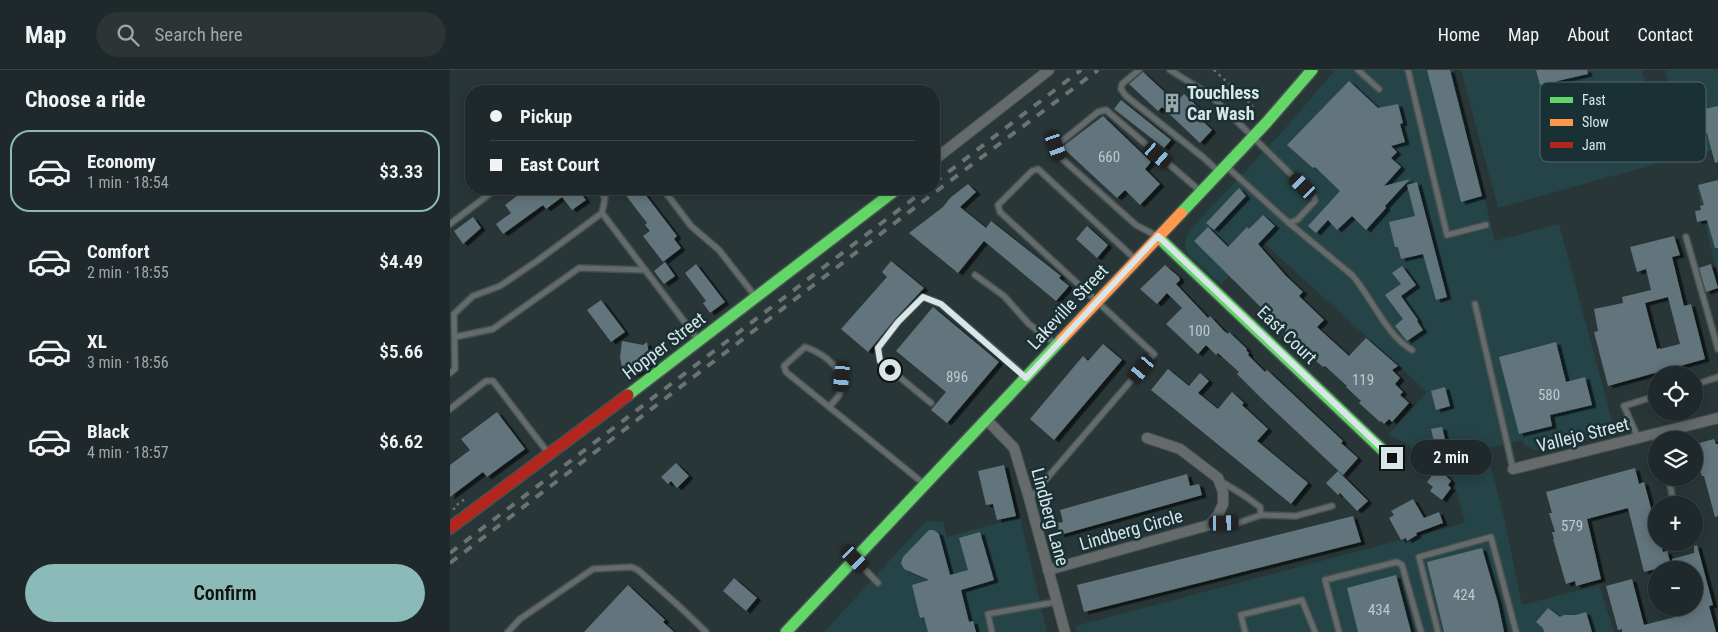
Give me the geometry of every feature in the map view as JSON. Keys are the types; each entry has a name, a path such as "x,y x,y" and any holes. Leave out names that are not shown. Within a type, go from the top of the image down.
{"street":[{"path":"940,155 1048,70"},
{"name":"Lakeville Street","path":"786,632 1223,169 1312,70"},
{"name":"Hopper Street","path":"450,528 700,342 889,195"},
{"name":"East Court","path":"1158,236 1392,458"},
{"name":"Vallejo Street","path":"1677,431 1718,418"},
{"name":"Lindberg Lane","path":"987,420 1014,448 1030,498 1064,632"},
{"name":"Vallejo Street","path":"1514,469 1648,437"},
{"path":"1147,438 1180,449 1219,480"},
{"name":"Lindberg Circle","path":"1048,570 1210,524 1218,515 1223,504 1223,492 1219,480"}],"lane":[{"path":"1139,70 1122,84 1122,89 1126,96 1204,158 1223,169 1352,275 1360,284 1385,324 1407,348 1412,350"},
{"path":"1170,70 1210,95 1314,197 1315,201 1297,220 1290,224"},
{"path":"1358,70 1379,89"},
{"path":"1408,70 1446,235 1486,225"},
{"path":"1158,236 1136,225 1060,157 1056,146 1098,112 1106,110 1201,192"},
{"path":"1030,498 1154,354 1000,212 998,205 1032,171 1038,169 1136,260"},
{"path":"450,224 488,195"},
{"path":"450,373 456,369 454,314 473,296 500,286 602,213 605,198 603,195"},
{"path":"668,195 692,226 719,250 757,298"},
{"path":"602,213 700,342"},
{"path":"1686,238 1718,349"},
{"path":"455,337 493,329 579,268 645,270"},
{"path":"975,275 1004,296 1029,324 1057,345"},
{"path":"931,403 880,361 878,348 898,322 923,297 941,304 1026,378"},
{"path":"1475,304 1514,469"},
{"path":"829,407 840,394 842,377 837,367 816,350 805,347 784,366 786,372 829,407 925,485"},
{"path":"1703,381 1718,377"},
{"path":"450,409 486,380 493,381 549,454"},
{"path":"1638,438 1624,406 1648,398"},
{"path":"1219,480 1260,507 1261,515"},
{"path":"1670,486 1672,495"},
{"path":"1210,524 1238,523 1261,515 1296,516 1332,506"},
{"path":"1438,632 1420,556 1491,537 1516,632"},
{"path":"855,559 878,583"},
{"path":"1339,632 1325,580 1397,562 1402,565 1421,632"},
{"path":"508,632 520,619 593,570 631,567 638,570 706,632"},
{"path":"1245,632 1241,615 1302,600 1315,632"},
{"path":"992,632 988,614 1056,602"}],"path":[{"path":"1214,70 1253,106"}],"shaded area":[{"path":"1335,70 1453,70 1495,241 1559,224 1615,432 1543,451 1524,445 1523,440 1486,449 1503,513 1522,605 1599,585 1614,632 1077,632 1075,626 1465,523 1451,470 1415,464 1410,446 1388,435 1427,392 1263,242 1221,284 1189,255 1186,249 1185,243 1189,231 1283,131"},
{"path":"1461,70 1642,70 1645,82 1540,82 1540,162 1662,162 1498,208"},
{"path":"1665,70 1718,70 1718,149 1706,152 1706,82 1668,82"},
{"path":"1718,181 1718,279 1697,187"},
{"path":"1020,517 1047,632 824,632 926,521 943,522 947,537"}],"building":[{"path":"1427,70 1450,70 1482,196 1461,202"},
{"path":"1536,70 1587,70 1588,74 1553,82 1540,82 1540,85"},
{"name":"Touchless Car Wash","path":"1143,72 1169,96 1172,92 1179,99 1184,94 1199,108 1194,113 1212,130 1200,143 1162,107 1158,111 1129,84"},
{"path":"1349,81 1378,108 1398,104 1403,123 1400,124 1405,142 1391,146 1397,152 1391,158 1401,167 1384,186 1410,179 1366,230 1352,216 1337,230 1328,220 1316,233 1308,226 1340,191 1315,167 1313,168 1287,145"},
{"path":"1121,100 1171,140 1164,148 1114,109"},
{"path":"1718,106 1718,162 1715,163 1706,133 1706,109"},
{"path":"1103,116 1151,162 1145,169 1160,184 1140,205 1125,190 1117,198 1062,147"},
{"path":"1718,180 1718,248 1715,248 1707,220 1697,222 1695,211 1701,210 1700,206 1704,205 1698,185"},
{"path":"1417,182 1447,297 1436,300 1423,254 1401,259 1398,247 1395,247 1389,222 1415,216 1407,185"},
{"path":"968,184 976,192 960,207 986,228 991,221 1061,276 1059,278 1069,286 1056,301 984,241 958,273 909,233 943,207 950,198"},
{"path":"1239,188 1246,196 1214,230 1206,223"},
{"path":"518,195 582,195 586,200 572,210 562,197 546,209 543,205 503,234 496,224 511,213 505,205"},
{"path":"626,195 646,195 677,236 674,239 681,248 663,262 643,236 650,231 645,225 647,223"},
{"path":"1263,215 1275,226 1258,244 1303,292 1299,296 1324,320 1317,327 1349,356 1366,338 1398,366 1392,370 1400,378 1395,384 1403,392 1400,395 1409,403 1392,422 1389,419 1384,424 1380,422 1359,403 1361,401 1347,386 1307,353 1194,241 1208,227 1228,247 1247,227 1249,229"},
{"path":"473,217 481,228 463,244 454,231"},
{"path":"1087,226 1108,245 1097,258 1076,239"},
{"path":"1674,236 1680,255 1672,257 1684,306 1691,304 1705,359 1680,366 1648,366 1648,375 1608,386 1594,332 1598,331 1594,309 1623,303 1622,297 1651,290 1646,269 1637,272 1630,247","holes":["1668,297 1680,344 1657,349 1645,303"]},
{"path":"891,261 924,288 868,352 841,329 887,277 882,272"},
{"path":"665,262 675,276 664,284 654,271"},
{"path":"696,264 725,302 710,313 703,303 706,301 685,273"},
{"path":"1711,264 1718,288 1706,292 1699,268"},
{"path":"1165,265 1179,277 1180,280 1176,284 1208,318 1210,316 1224,331 1228,334 1229,332 1247,349 1248,355 1265,372 1267,370 1343,441 1341,443 1358,458 1343,475 1262,399 1237,374 1239,372 1218,353 1216,355 1206,345 1198,354 1166,324 1182,308 1167,293 1157,304 1140,289"},
{"path":"1402,266 1416,285 1401,296 1423,330 1407,341 1395,326 1403,319 1385,295 1401,284 1392,273"},
{"path":"601,300 625,332 611,342 587,310"},
{"path":"933,307 999,362 947,423 931,410 946,392 896,351"},
{"path":"622,341 643,345 647,342 650,360 643,372 631,374 622,367 620,358"},
{"path":"1556,342 1566,382 1585,377 1592,405 1550,415 1552,426 1519,434 1499,357"},
{"path":"1103,344 1122,360 1054,440 1030,419 1083,356 1088,361"},
{"path":"1168,369 1189,386 1200,373 1209,381 1198,393 1218,409 1232,392 1244,403 1242,405 1268,429 1257,441 1308,483 1291,504 1151,390"},
{"path":"1445,387 1450,406 1436,410 1431,391"},
{"path":"497,412 525,449 487,477 483,472 450,497 450,465 470,450 461,439"},
{"path":"1442,427 1448,451 1437,454 1431,429"},
{"path":"1714,439 1716,444 1718,444 1718,516 1715,517 1703,476 1703,442"},
{"path":"676,463 689,476 677,488 671,481 668,484 661,477"},
{"path":"1004,465 1016,516 997,520 993,504 986,505 978,471"},
{"path":"1438,468 1451,481 1448,485 1451,488 1442,500 1430,491 1433,487 1427,482"},
{"path":"1635,468 1639,484 1644,482 1648,497 1648,551 1667,551 1670,561 1648,561 1648,571 1644,572 1628,508 1587,519 1601,579 1576,586 1575,581 1566,584 1553,539 1552,532 1555,532 1549,513 1552,513 1546,492"},
{"path":"1338,471 1368,501 1357,511 1340,493 1338,495 1326,483"},
{"path":"1187,474 1190,486 1199,484 1202,495 1060,535 1057,523 1063,522 1060,510"},
{"path":"1413,499 1424,518 1439,512 1443,523 1416,533 1417,535 1407,541 1406,538 1401,540 1389,518 1394,515 1391,511"},
{"path":"1353,516 1361,542 1084,612 1077,585"},
{"path":"929,530 934,530 939,534 950,575 968,570 959,538 980,532 994,580 961,590 969,622 973,621 976,632 928,632 924,617 920,618 912,585 929,580 904,569 901,563 903,557"},
{"path":"1482,548 1498,603 1504,632 1444,632 1427,562"},
{"path":"1694,551 1699,551 1701,561 1673,561 1672,559 1694,553"},
{"path":"1703,568 1713,605 1709,606 1716,632 1622,632 1622,629 1618,630 1606,586 1632,579 1644,625 1679,616 1703,616"},
{"path":"1396,575 1411,632 1358,632 1347,588"},
{"path":"734,578 757,598 746,611 723,591"},
{"path":"628,585 665,620 663,622 674,632 584,632"},
{"path":"1548,608 1560,617 1586,612 1592,632 1544,632 1543,628 1536,622"}],"railway":[{"path":"940,178 1081,70"},
{"path":"940,188 1098,70"},
{"path":"450,553 918,195"},
{"path":"450,563 931,195"}],"traffic: fast":[{"path":"1181,213 1267,122 1312,70"},
{"path":"628,395 889,195"},
{"path":"1158,237 1392,459"},
{"path":"786,632 1062,339"}],"traffic: slow":[{"path":"1062,339 1181,213"}],"traffic: jam":[{"path":"450,528 628,395"}],"place":[{"name":"Touchless Car Wash","path":"1172,103"}],"route":[{"path":"890,370 880,361 878,348 898,322 923,297 941,304 992,346 1026,378 1158,236 1392,458"}]}
